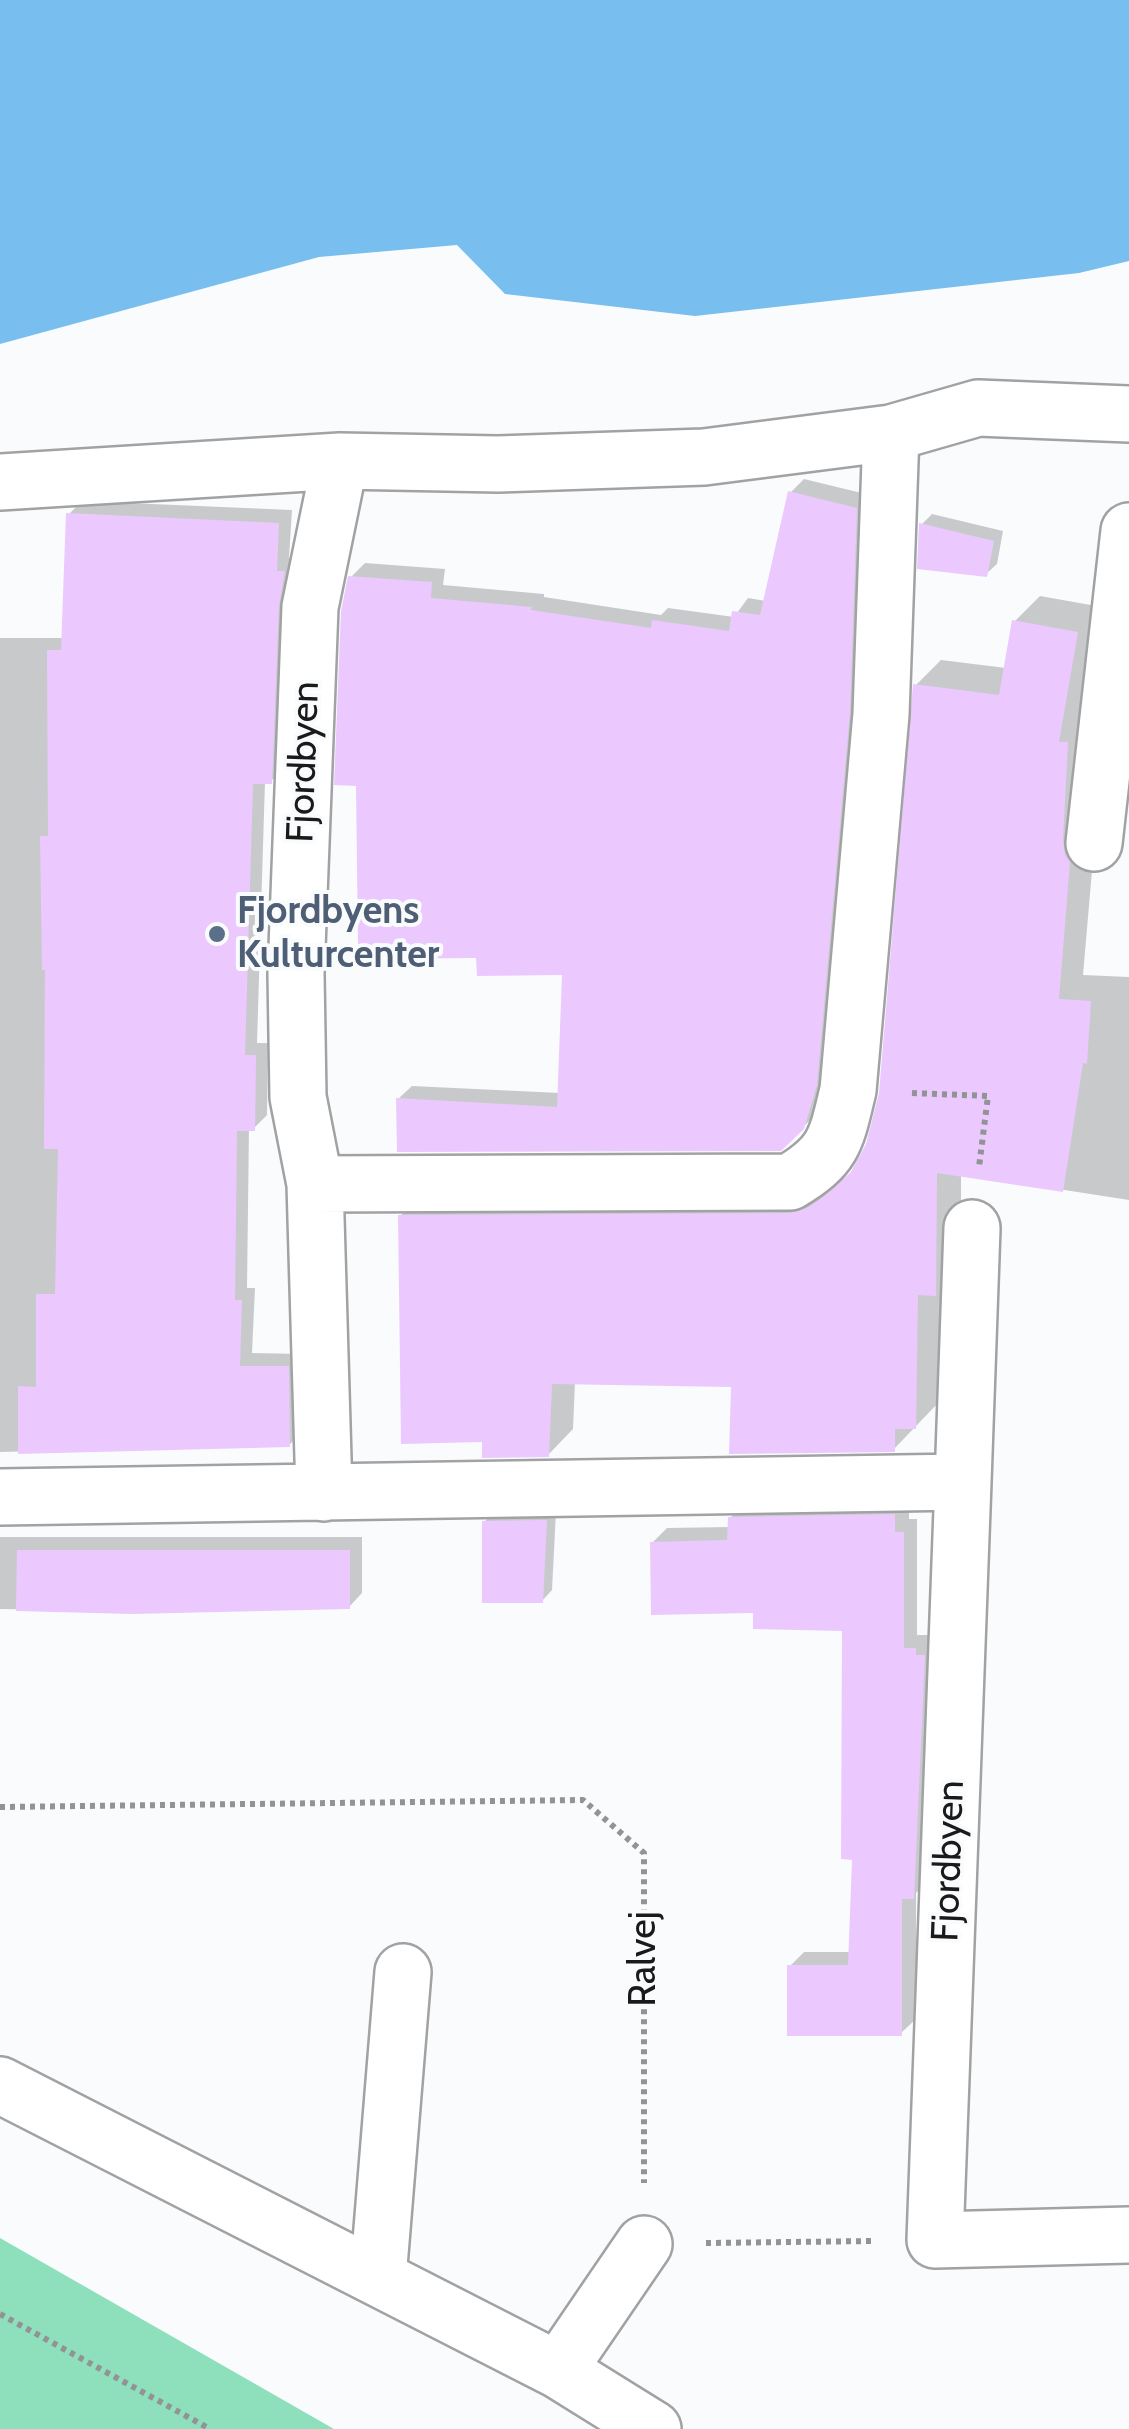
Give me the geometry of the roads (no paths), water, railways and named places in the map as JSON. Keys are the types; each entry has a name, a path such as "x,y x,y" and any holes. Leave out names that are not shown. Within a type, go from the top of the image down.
{"street":[{"path":"0,482 340,461 498,464 704,456 892,434 978,408 1129,414"},
{"path":"316,1184 790,1182 821,1163 838,1131 848,1090 881,714 892,434"},
{"name":"Fjordbyen","path":"324,1493 316,1184 298,1097 296,974 310,608 340,461"},
{"path":"1094,843 1129,531"},
{"name":"Fjordbyen","path":"972,1228 935,2240 1129,2235"},
{"path":"0,1498 963,1482"},
{"path":"378,2278 403,1972"},
{"path":"0,2085 558,2370 653,2429"},
{"path":"558,2370 644,2244"}],"water":[{"path":"0,0 1129,0 1129,261 1079,273 695,316 505,294 457,245 319,257 0,344"}],"place":[{"name":"Fjordbyens Kulturcenter","path":"217,934"}]}
